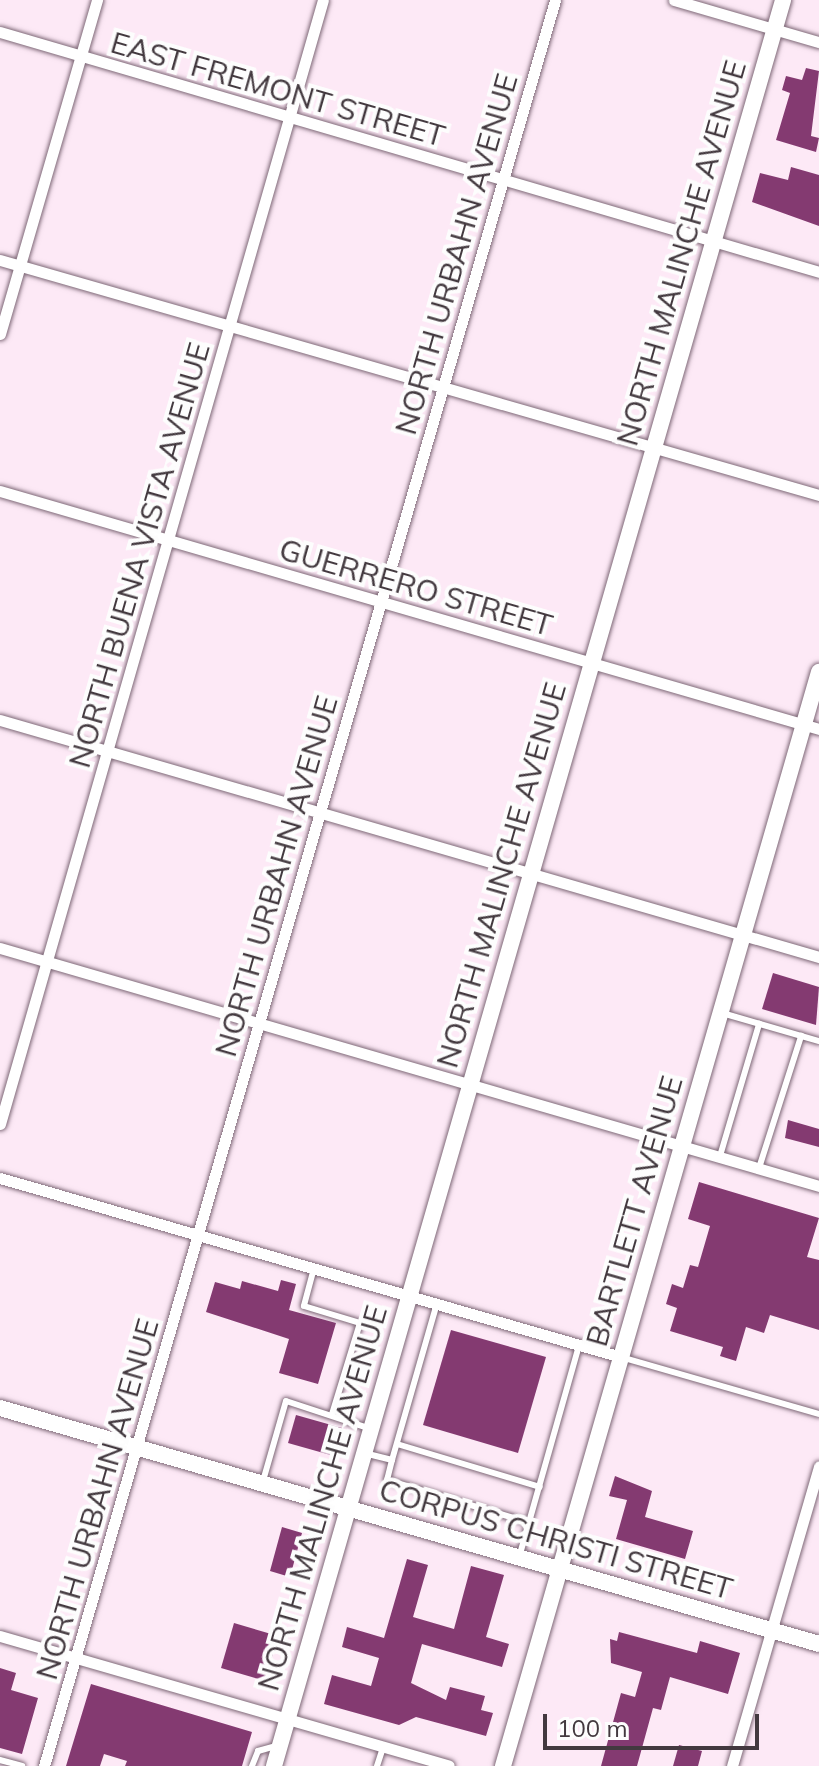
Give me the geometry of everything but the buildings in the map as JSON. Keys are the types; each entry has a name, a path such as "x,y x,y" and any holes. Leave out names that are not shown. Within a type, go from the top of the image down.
{"main road":[{"name":"NORTH MALINCHE AVENUE","path":"274,1766 783,0"},
{"name":"BARTLETT AVENUE","path":"503,1766 743,934 812,726 819,672"},
{"name":"CORPUS CHRISTI STREET","path":"0,1408 819,1644"}],"street":[{"path":"0,334 97,0"},
{"name":"NORTH BUENA VISTA AVENUE","path":"0,1124 323,0"},
{"name":"NORTH URBAHN AVENUE","path":"44,1766 555,0"},
{"path":"674,0 819,42"},
{"name":"EAST FREMONT STREET","path":"0,32 819,272"},
{"path":"0,260 819,495"},
{"name":"GUERRERO STREET","path":"0,491 812,726"},
{"path":"0,720 819,957"},
{"path":"0,948 819,1186"},
{"path":"0,1178 621,1357"},
{"path":"732,1766 819,1466"},
{"path":"0,1636 449,1766"}],"lane":[{"path":"720,1013 819,1041"},
{"path":"720,1156 759,1024"},
{"path":"759,1168 801,1036"},
{"path":"314,1268 304,1306 360,1323 332,1414"},
{"path":"437,1303 387,1480 530,1523"},
{"path":"519,1558 580,1345"},
{"path":"621,1357 819,1414"},
{"path":"263,1484 286,1401 371,1429"},
{"path":"397,1444 540,1487"},
{"path":"364,1453 392,1460"},
{"path":"252,1766 258,1751 280,1745"},
{"path":"377,1766 383,1747"},
{"path":"0,1760 22,1766"}]}
